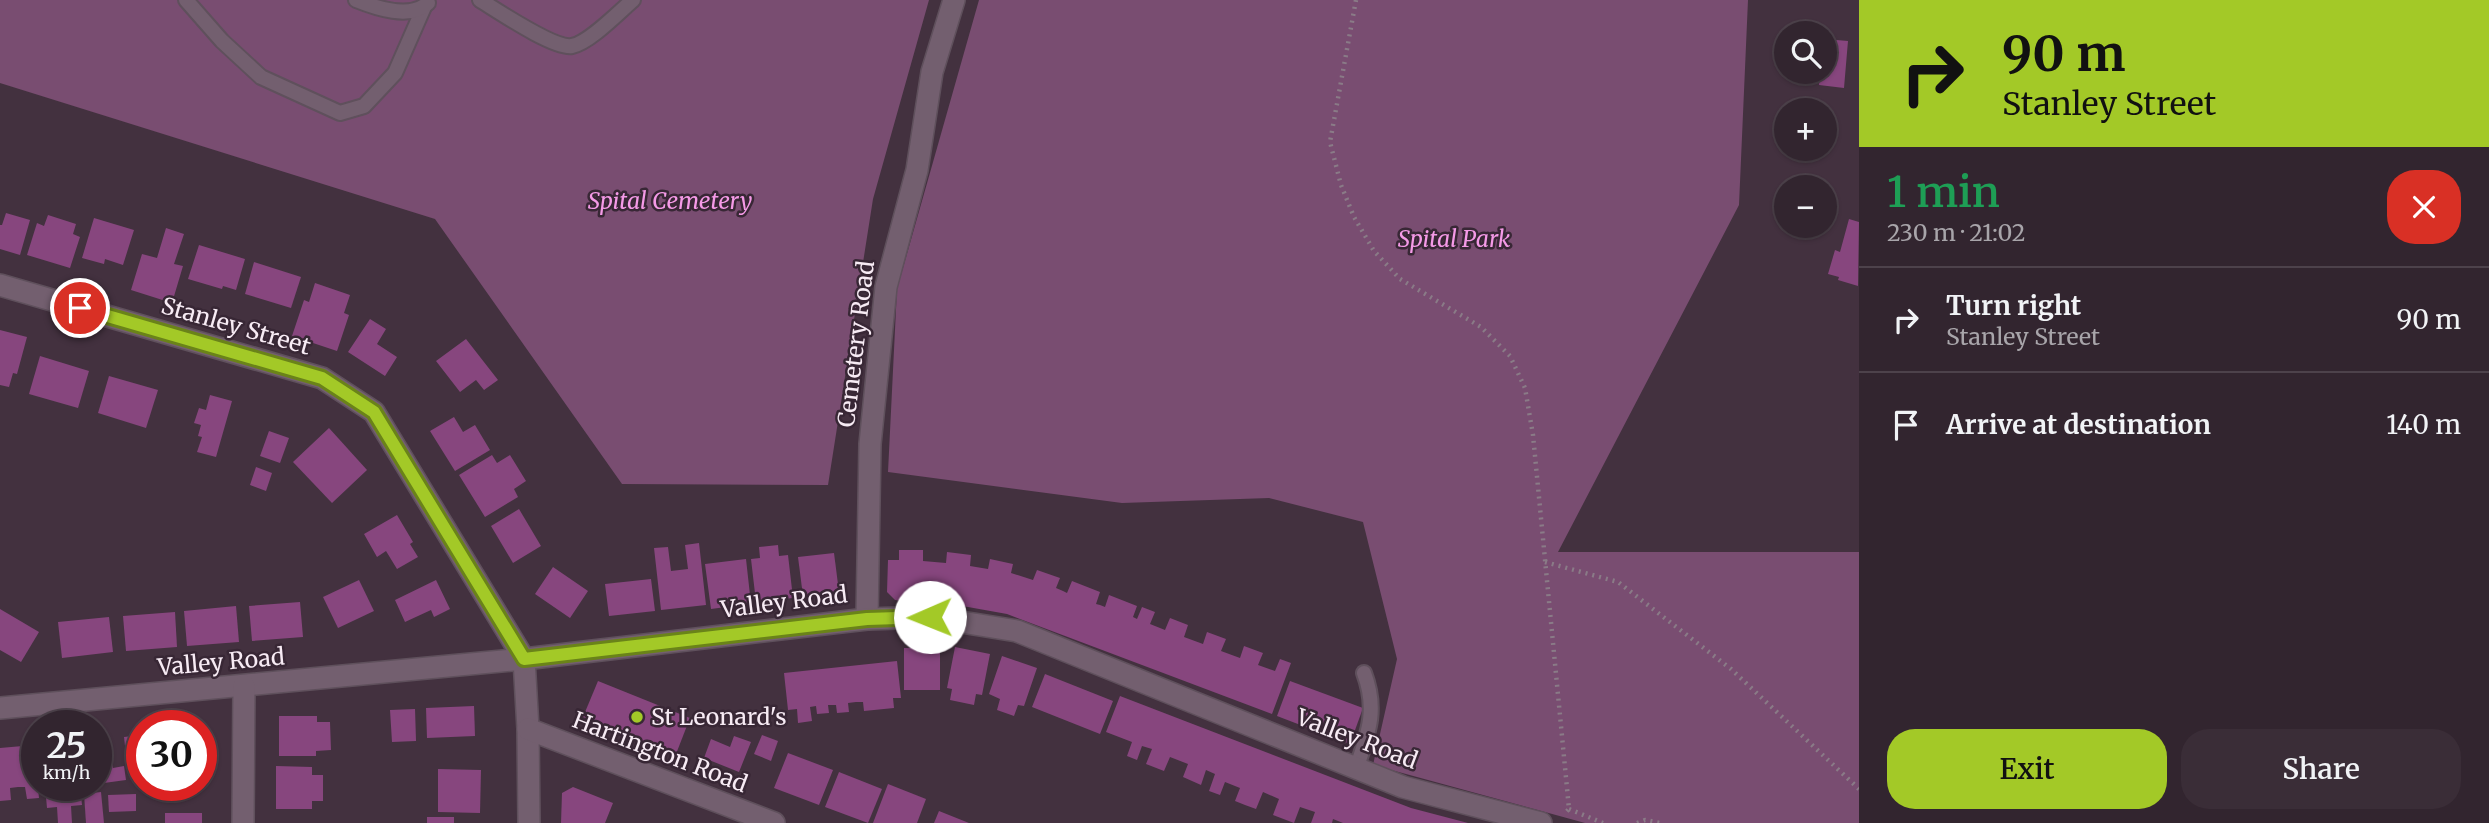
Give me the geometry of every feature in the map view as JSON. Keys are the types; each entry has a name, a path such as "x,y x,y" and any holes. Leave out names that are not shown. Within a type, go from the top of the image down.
{"street":[{"name":"Cemetery Road","path":"867,619 870,444 886,286 917,170 932,72 954,0"},
{"name":"Stanley Street","path":"0,285 322,378 374,412 524,659"},
{"name":"Valley Road","path":"0,708 524,659 867,619 930,617 1017,631 1403,787 1541,823"},
{"path":"524,659 528,729 528,823"},
{"path":"243,823 244,686"},
{"name":"Hartington Road","path":"528,729 774,823"}],"lane":[{"path":"186,0 222,41 261,77 340,113 364,106 395,73 427,3"},
{"path":"356,0 381,10 399,11 427,3"},
{"path":"480,0 556,45 573,46 590,36 633,0"},
{"path":"1356,769 1369,732 1372,710 1371,691 1364,674"}],"path":[{"path":"1356,0 1330,142 1341,185 1354,217 1374,251 1400,279 1481,327 1510,356 1525,388 1533,435 1569,808 1562,816"},
{"path":"1545,562 1618,582 1731,669 1859,789"},
{"path":"1569,808 1603,823"},
{"path":"1637,823 1645,820 1660,823"}],"green space":[{"name":"Spital Cemetery","path":"0,0 929,0 873,199 828,485 622,484 435,219 0,83"},
{"name":"Spital Park","path":"979,0 1748,0 1739,205 1558,552 1859,552 1859,823 1585,823 1373,765 1397,659 1363,522 1269,498 1122,503 888,472 897,289"}],"building":[{"path":"1837,40 1848,41 1844,88 1819,85 1837,84"},
{"path":"6,213 30,220 20,255 0,249 0,225"},
{"path":"48,215 76,224 73,234 80,237 70,268 27,255 37,223 44,226"},
{"path":"94,218 134,230 123,265 105,259 104,264 82,258"},
{"path":"1849,219 1859,222 1858,286 1828,274 1835,250 1840,252"},
{"path":"166,228 184,234 174,264 183,266 172,303 131,290 142,254 157,258"},
{"path":"199,245 245,259 236,290 223,286 222,289 188,279"},
{"path":"254,262 301,277 291,308 245,294"},
{"path":"315,283 350,295 344,313 349,315 337,351 292,336 304,300 309,302"},
{"path":"370,319 386,329 377,344 397,357 385,376 348,352"},
{"path":"0,330 27,337 17,374 13,373 9,387 0,385"},
{"path":"466,339 498,380 484,390 476,380 460,392 436,361"},
{"path":"40,356 89,371 78,408 29,394"},
{"path":"109,376 158,390 146,428 98,413"},
{"path":"210,395 232,401 216,457 197,452 202,437 198,436 201,425 194,423 199,408 206,410"},
{"path":"454,417 463,432 475,425 490,450 455,471 430,431"},
{"path":"329,428 367,470 332,503 293,462"},
{"path":"269,431 289,438 280,463 260,456"},
{"path":"492,455 497,463 510,455 526,481 514,489 518,497 485,517 459,475"},
{"path":"256,467 272,473 266,491 250,485"},
{"path":"519,509 541,546 513,563 491,526"},
{"path":"397,515 413,542 410,544 418,557 397,569 386,551 377,557 364,534"},
{"path":"699,543 706,605 661,610 654,548 668,547 671,571 688,569 685,545"},
{"path":"778,545 779,556 788,555 793,598 756,602 751,559 760,558 759,547"},
{"path":"899,550 923,550 923,561 946,563 947,552 971,555 970,566 988,569 990,559 1013,564 1011,573 1033,580 1037,570 1060,578 1056,588 1067,593 1072,581 1100,592 1096,604 1105,607 1109,595 1137,606 1133,617 1137,619 1142,607 1155,612 1150,624 1165,630 1170,618 1188,625 1184,637 1203,644 1207,632 1226,639 1221,651 1240,658 1244,646 1263,653 1258,665 1275,671 1280,659 1291,663 1272,714 1007,614 929,600 895,600 887,592 888,560 899,560"},
{"path":"834,553 839,592 803,596 798,557"},
{"path":"746,559 751,604 735,606 734,602 730,602 725,603 726,607 711,609 705,564"},
{"path":"553,567 588,591 570,618 535,594"},
{"path":"651,579 655,611 609,616 605,584"},
{"path":"359,580 374,611 338,628 323,597"},
{"path":"436,580 450,609 434,617 431,610 405,622 395,600"},
{"path":"300,602 303,637 252,641 249,606"},
{"path":"236,606 239,642 187,646 184,611"},
{"path":"0,609 39,632 21,662 0,650"},
{"path":"175,612 177,647 126,651 123,616"},
{"path":"109,617 113,652 62,658 58,622"},
{"path":"955,647 990,654 982,695 976,694 974,705 950,700 952,689 947,688"},
{"path":"904,648 940,648 940,690 904,690"},
{"path":"1002,656 1037,668 1024,706 1018,705 1014,716 997,710 1000,699 989,694"},
{"path":"897,661 901,698 893,698 894,708 864,711 863,702 856,702 848,703 849,712 837,713 836,705 828,705 829,713 817,714 816,706 810,707 812,721 798,723 797,709 788,710 784,673"},
{"path":"1045,674 1113,701 1100,734 1032,707"},
{"name":"St Leonard's","path":"598,681 690,718 676,754 583,717"},
{"path":"1290,681 1363,708 1350,744 1277,716"},
{"path":"1120,696 1411,808 1468,823 1343,823 1333,819 1332,823 1311,823 1315,812 1300,807 1294,823 1273,815 1279,799 1263,792 1256,809 1235,801 1240,788 1225,782 1220,795 1209,791 1215,774 1206,770 1201,785 1183,777 1188,764 1170,757 1164,771 1146,764 1152,749 1142,746 1137,760 1127,756 1132,742 1106,732"},
{"path":"474,706 475,736 427,738 426,708"},
{"path":"415,709 416,741 392,742 390,710"},
{"path":"279,716 317,716 317,722 330,722 331,750 316,751 316,756 279,756"},
{"path":"762,735 778,741 771,761 754,754"},
{"path":"734,736 751,742 739,772 704,758 711,739 730,747"},
{"path":"21,746 21,787 10,788 11,800 0,801 0,748"},
{"path":"788,753 833,770 819,805 774,788"},
{"path":"112,761 113,768 124,766 126,780 112,782"},
{"path":"276,766 312,767 312,775 323,775 323,801 312,801 312,809 276,809"},
{"path":"438,769 481,770 480,813 438,812"},
{"path":"839,772 882,789 868,823 825,807"},
{"path":"888,784 926,799 917,823 873,823"},
{"path":"573,787 613,803 605,823 561,823 562,793"},
{"path":"126,794 126,801 136,801 136,811 109,812 108,801 112,801 112,795"},
{"path":"46,801 82,801 82,805 71,806 72,823 58,823 57,807 47,808"},
{"path":"84,801 102,801 104,823 86,823"},
{"path":"939,811 969,823 934,823"},
{"path":"165,813 202,813 202,823 165,823"},
{"path":"427,817 454,817 454,823 427,823"}],"place":[{"name":"St Leonard's","path":"637,717"}],"route":[{"path":"80,308 322,378 374,412 524,659 867,619 930,617"}]}
